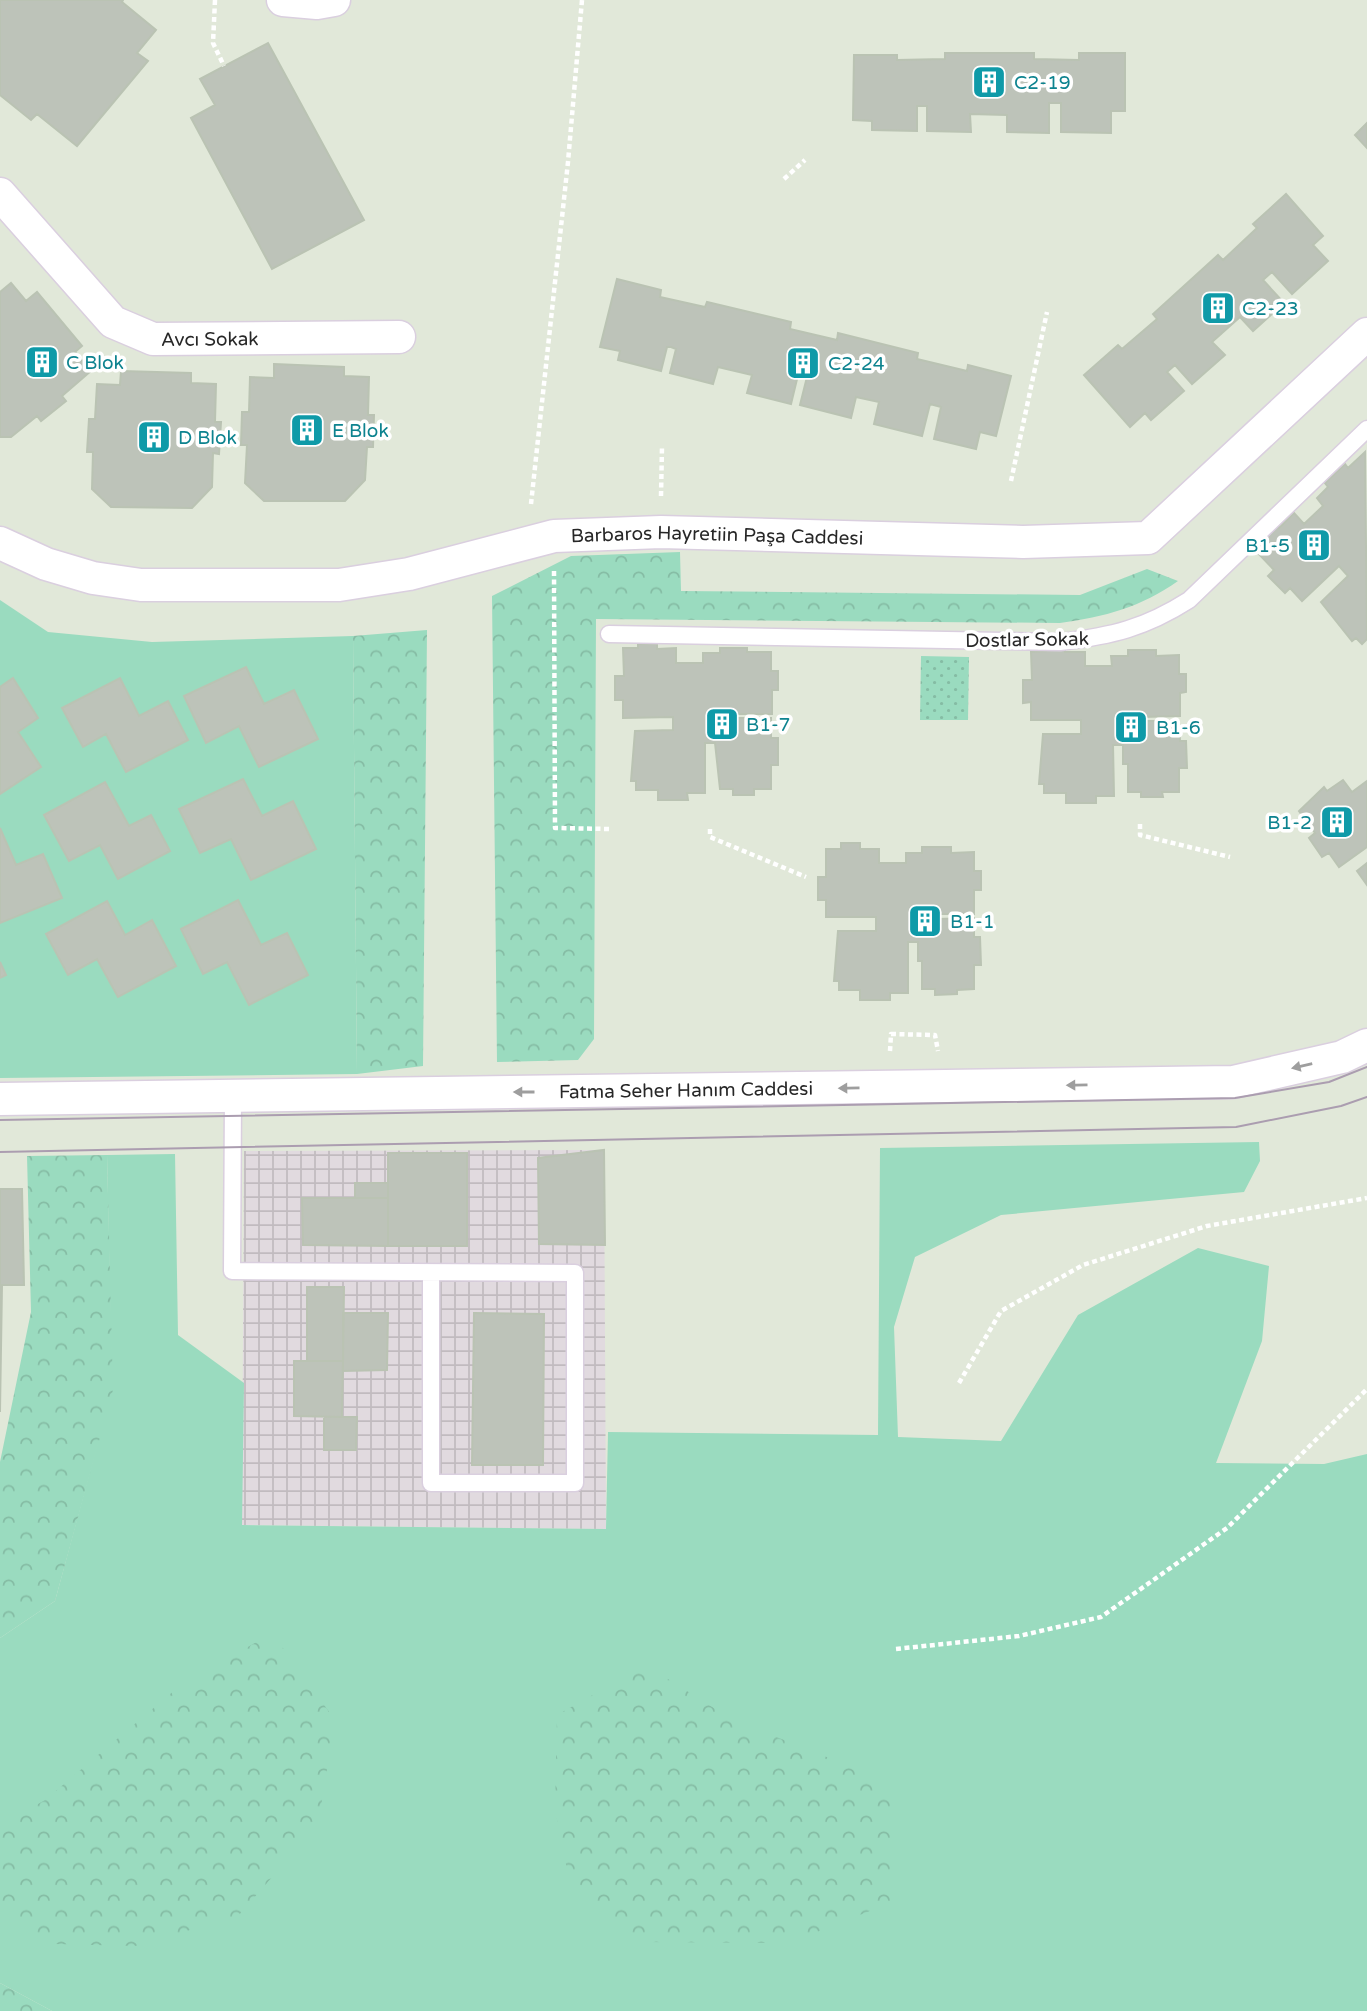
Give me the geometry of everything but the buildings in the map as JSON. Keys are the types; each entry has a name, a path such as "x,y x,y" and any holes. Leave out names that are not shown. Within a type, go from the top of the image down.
{"street":[{"path":"283,0 317,3 334,0"},
{"name":"Avcı Sokak","path":"0,194 113,322 153,339 399,337"},
{"name":"Barbaros Hayretiin Paşa Caddesi","path":"0,543 46,564 93,578 141,585 339,585 409,574 554,536 661,531 1023,542 1149,538 1367,334"},
{"name":"Fatma Seher Hanım Caddesi","path":"0,1099 1233,1082 1342,1057 1367,1045"}],"lane":[{"name":"Dostlar Sokak","path":"609,634 1060,642 1129,632 1163,617 1189,600 1367,429"},
{"path":"233,1095 232,1271 575,1273 575,1483 431,1483 431,1273"}],"path":[{"path":"215,0 213,43 224,66"},
{"path":"531,509 568,162 582,0"},
{"path":"783,179 805,160"},
{"path":"1012,481 1047,312"},
{"path":"661,531 662,447"},
{"path":"554,536 555,828 609,829"},
{"path":"1140,824 1140,835 1230,857"},
{"path":"710,829 710,837 806,877"},
{"path":"959,1383 1001,1311 1083,1265 1207,1226 1367,1198"},
{"path":"896,1648 1018,1636 1101,1617 1227,1528 1367,1389"}],"shaded area":[{"path":"604,1150 606,1529 242,1525 244,1151"}],"green space":[{"path":"680,552 681,591 1080,595 1147,569 1178,581 1150,598 1122,610 1060,623 596,619 594,1039 578,1060 497,1062 492,596 571,556"},
{"path":"0,600 48,632 152,642 353,636 357,1074 0,1078"},
{"path":"427,630 423,1066 357,1074 353,636"},
{"path":"921,656 969,657 968,720 920,720"},
{"path":"1259,1142 1260,1161 1244,1192 1001,1215 915,1257 894,1327 898,1437 1001,1441 1078,1315 1198,1248 1269,1266 1262,1341 1216,1463 1324,1464 1367,1454 1367,2011 52,2011 0,1983 0,1638 55,1601 112,1390 107,1155 175,1154 178,1335 244,1383 242,1525 606,1529 608,1432 878,1435 880,1148"},
{"path":"107,1155 113,1390 55,1601 0,1638 0,1462 31,1312 27,1156"},
{"path":"272,1633 335,1720 318,1825 238,1916 135,1946 55,1944 0,1909 0,1826 45,1800 176,1689"},
{"path":"646,1665 731,1719 892,1783 895,1901 789,1943 641,1942 570,1884 555,1809 557,1715"},
{"path":"0,1983 52,2011 0,2011"}],"tram line":[{"path":"0,1120 1235,1098 1329,1082 1367,1067"},
{"path":"0,1152 1236,1127 1341,1106 1367,1097"}],"place":[{"name":"C2-19","path":"989,82"},
{"name":"C2-23","path":"1218,308"},
{"name":"C Blok","path":"42,362"},
{"name":"C2-24","path":"803,363"},
{"name":"E Blok","path":"307,430"},
{"name":"D Blok","path":"154,437"},
{"name":"B1-5","path":"1314,545"},
{"name":"B1-7","path":"722,724"},
{"name":"B1-6","path":"1131,727"},
{"name":"B1-2","path":"1337,822"},
{"name":"B1-1","path":"925,921"}]}
